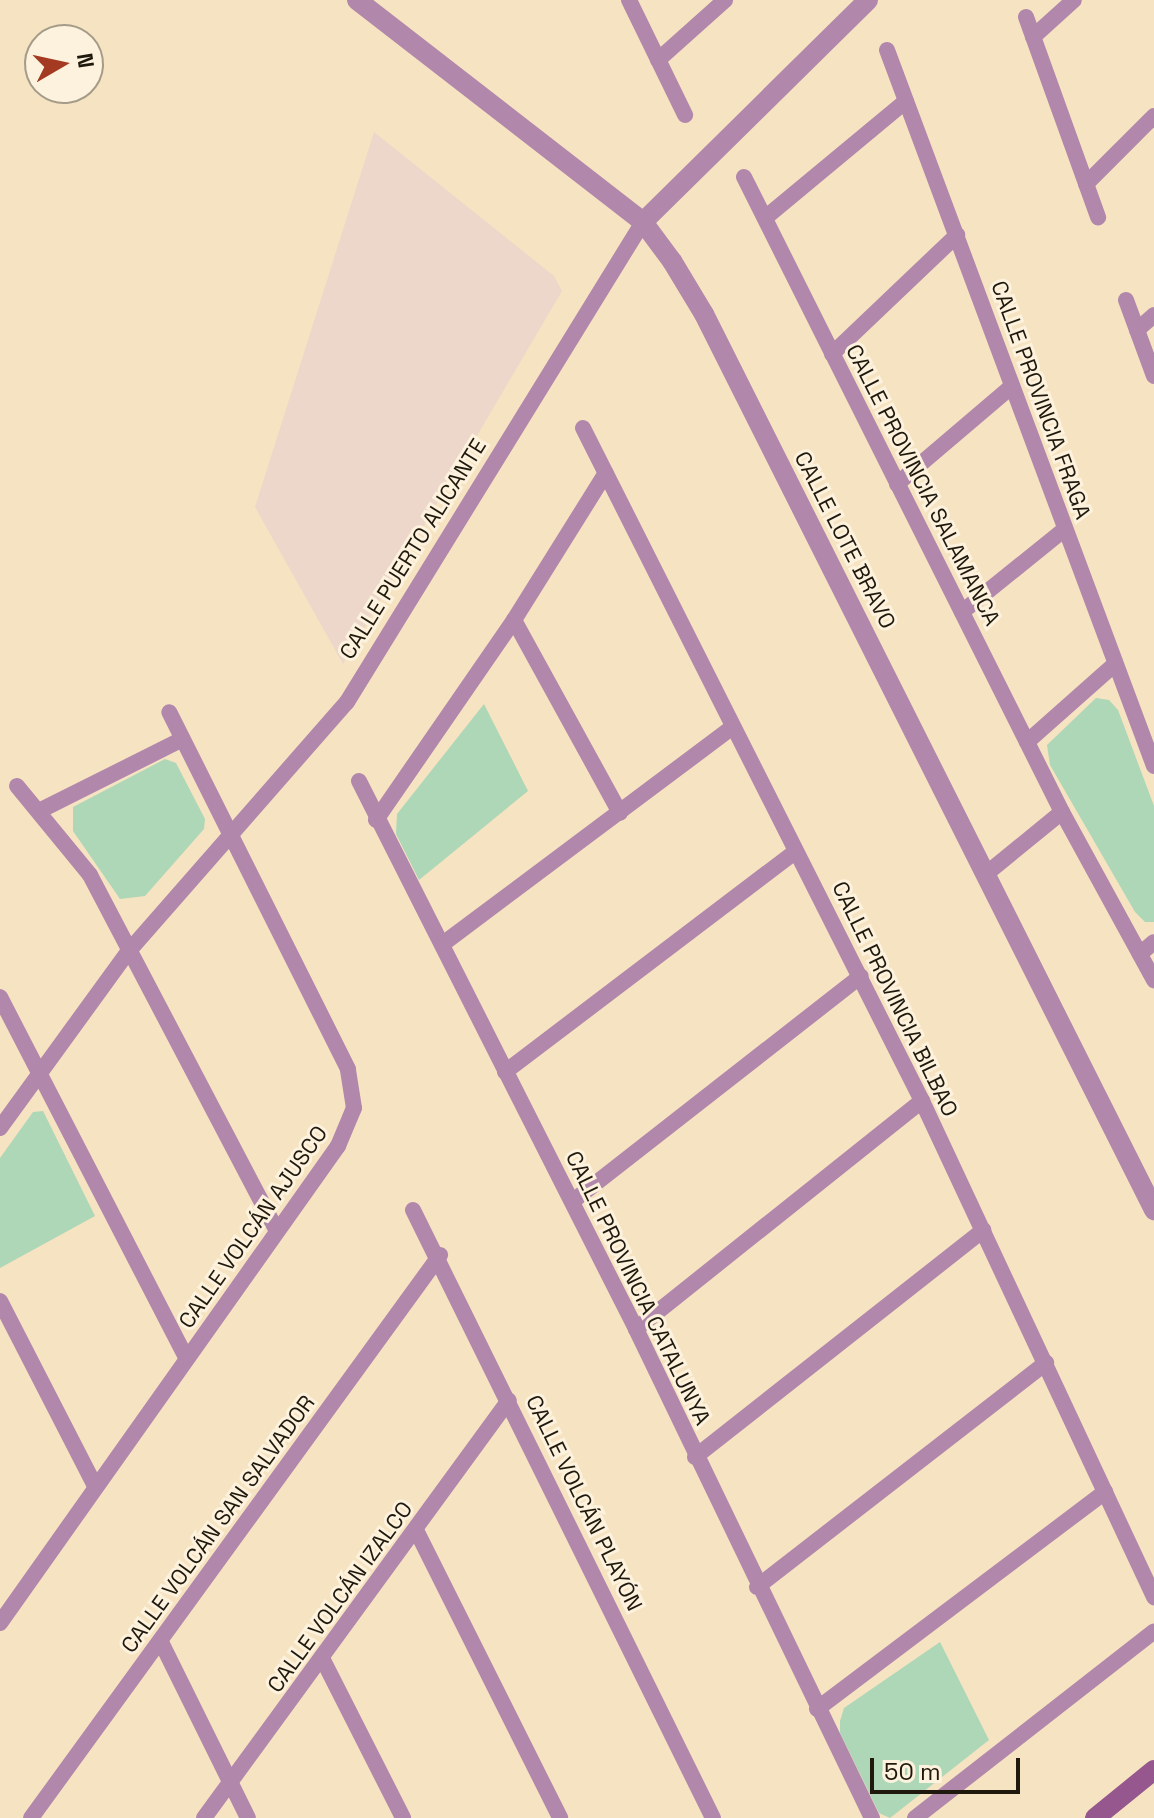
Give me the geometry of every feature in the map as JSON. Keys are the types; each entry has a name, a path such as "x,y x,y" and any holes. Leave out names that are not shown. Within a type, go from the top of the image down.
{"main road":[{"path":"1095,1818 1154,1770"}],"street":[{"name":"CALLE LOTE BRAVO","path":"357,0 643,222 704,314 1154,1210"},
{"path":"629,0 685,115"},
{"path":"658,60 725,0"},
{"name":"CALLE PUERTO ALICANTE","path":"0,1128 128,952 347,702 643,222 868,0"},
{"path":"1033,37 1074,0"},
{"path":"1026,17 1098,217"},
{"name":"CALLE PROVINCIA FRAGA","path":"887,50 1154,766"},
{"path":"765,218 906,101"},
{"path":"1086,184 1154,116"},
{"name":"CALLE PROVINCIA SALAMANCA","path":"744,177 1062,812 1154,980"},
{"path":"832,354 957,235"},
{"path":"1126,300 1154,376"},
{"path":"1137,330 1154,315"},
{"path":"897,484 1012,386"},
{"name":"CALLE PROVINCIA BILBAO","path":"583,428 731,728 861,976 1154,1597"},
{"path":"376,820 514,620 606,473"},
{"path":"962,612 1065,529"},
{"path":"514,620 620,813"},
{"path":"1027,742 1115,664"},
{"name":"CALLE VOLCÁN AJUSCO","path":"1,1618 347,1131 353,1088 348,1069 169,712"},
{"path":"444,943 731,728"},
{"path":"41,810 181,740"},
{"name":"CALLE PROVINCIA CATALUNYA","path":"359,781 376,820 444,943 505,1072 573,1201 757,1587 872,1818"},
{"path":"17,786 41,810 90,875 276,1230"},
{"path":"986,874 1062,812"},
{"path":"505,1072 796,851"},
{"path":"1140,954 1154,942"},
{"path":"573,1201 861,976"},
{"path":"0,997 187,1359"},
{"path":"636,1329 922,1101"},
{"name":"CALLE VOLCÁN PLAYÓN","path":"413,1210 440,1255 713,1818"},
{"path":"695,1457 983,1230"},
{"name":"CALLE VOLCÁN SAN SALVADOR","path":"31,1818 440,1255"},
{"path":"0,1301 94,1484"},
{"path":"757,1587 1046,1363"},
{"name":"CALLE VOLCÁN IZALCO","path":"204,1818 323,1660 509,1400"},
{"path":"817,1709 1105,1492"},
{"path":"416,1530 560,1818"},
{"path":"915,1818 1154,1631"},
{"path":"161,1642 248,1818"},
{"path":"323,1660 403,1818"}],"shaded area":[{"path":"374,132 554,276 562,291 343,664 255,507"}],"green space":[{"path":"1096,698 1109,700 1118,710 1154,806 1154,922 1145,922 1135,912 1050,765 1047,745"},
{"path":"484,704 528,791 419,880 396,834 397,814"},
{"path":"165,759 176,763 205,819 204,829 145,896 120,899 73,831 73,807"},
{"path":"43,1111 95,1216 0,1268 0,1158 33,1112"},
{"path":"940,1642 989,1740 890,1818 879,1813 840,1733 840,1721 844,1708"}]}
